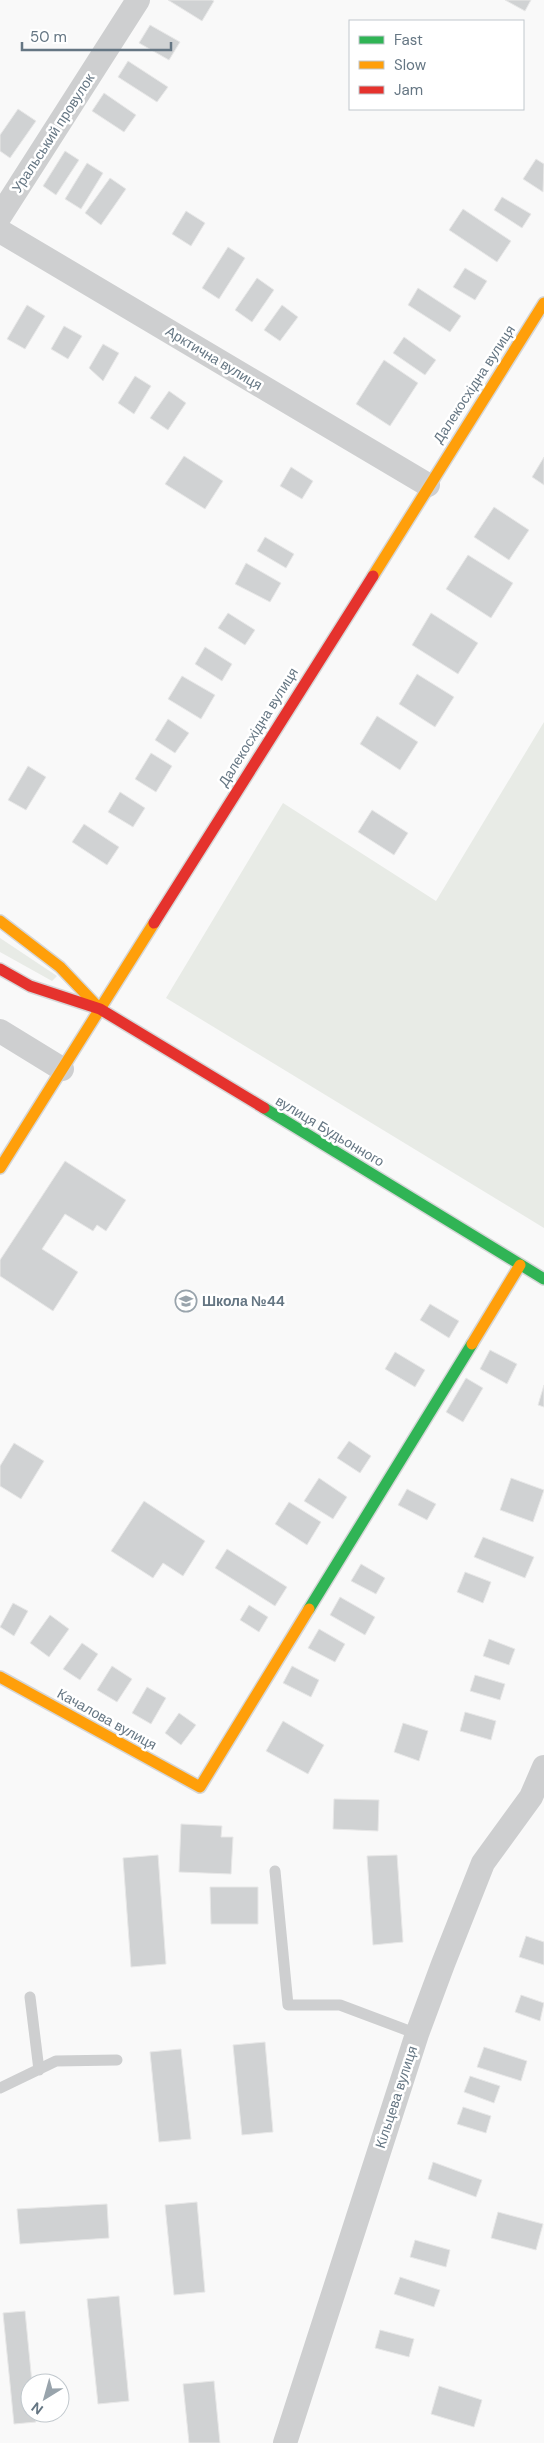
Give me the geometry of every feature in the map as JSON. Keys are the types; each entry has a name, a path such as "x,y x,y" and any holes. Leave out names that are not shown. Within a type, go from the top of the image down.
{"street":[{"name":"Уральський провулок","path":"0,216 138,0"},
{"name":"Арктична вулиця","path":"0,231 428,485"},
{"name":"Далекосхідна вулиця","path":"0,1168 544,303"},
{"name":"вулиця Будьонного","path":"0,921 60,967 100,1009"},
{"name":"вулиця Будьонного","path":"0,969 30,986 100,1009 544,1279"},
{"path":"0,1031 62,1069"},
{"name":"Качалова вулиця","path":"0,1677 200,1787 520,1265"},
{"name":"Кільцева вулиця","path":"285,2443 417,2034 483,1863 531,1797 544,1767"}],"lane":[{"path":"276,1871 288,2005 340,2005 417,2034"},
{"path":"30,1997 39,2070"},
{"path":"0,2088 56,2062 116,2060"}],"shaded area":[{"path":"544,722 544,1228 166,998 283,803 436,901"},
{"path":"0,938 57,976 52,981 0,952"}],"building":[{"path":"168,0 212,0 214,1 202,21"},
{"path":"505,0 531,0 525,11"},
{"path":"150,25 180,42 169,60 139,43"},
{"path":"128,61 168,87 157,102 118,77"},
{"path":"104,93 136,115 124,132 92,111"},
{"path":"18,109 36,121 10,158 0,151 0,135"},
{"path":"65,151 79,160 56,195 43,186"},
{"path":"536,159 544,164 543,192 523,179"},
{"path":"87,163 103,173 81,209 65,199"},
{"path":"110,178 126,189 101,225 85,213"},
{"path":"502,197 531,214 522,228 494,210"},
{"path":"463,209 511,241 497,262 449,230"},
{"path":"186,211 205,223 191,246 172,234"},
{"path":"228,247 245,258 219,299 202,288"},
{"path":"465,268 487,281 475,300 453,287"},
{"path":"257,278 274,290 252,322 235,310"},
{"path":"418,288 461,316 450,332 408,305"},
{"path":"27,305 45,316 25,349 7,339"},
{"path":"282,305 298,317 280,341 264,330"},
{"path":"64,326 82,336 68,359 51,349"},
{"path":"404,337 436,360 425,375 393,353"},
{"path":"103,344 119,353 103,381 89,368"},
{"path":"384,360 418,383 390,426 356,404"},
{"path":"135,376 151,386 134,414 118,403"},
{"path":"169,391 186,403 168,430 150,418"},
{"path":"184,456 223,481 205,509 165,484"},
{"path":"544,457 544,485 532,477"},
{"path":"291,467 313,481 302,499 280,486"},
{"path":"494,507 529,530 509,560 474,537"},
{"path":"265,537 294,554 286,568 257,551"},
{"path":"468,555 513,583 491,618 446,589"},
{"path":"246,563 281,583 270,602 235,584"},
{"path":"228,613 255,630 245,645 218,628"},
{"path":"431,613 478,643 458,674 412,645"},
{"path":"205,647 232,664 222,681 195,664"},
{"path":"417,674 454,697 435,727 399,704"},
{"path":"182,676 215,695 201,719 168,699"},
{"path":"377,716 418,742 400,770 360,744"},
{"path":"168,719 189,733 175,753 155,740"},
{"path":"151,753 172,766 156,792 135,779"},
{"path":"28,766 46,777 26,810 8,800"},
{"path":"120,792 145,808 133,827 108,812"},
{"path":"372,810 408,833 394,855 358,832"},
{"path":"84,824 119,847 107,865 72,842"},
{"path":"65,1161 126,1200 106,1231 97,1225 93,1231 65,1214 42,1249 78,1272 53,1311 0,1276 0,1260"},
{"path":"430,1304 459,1321 449,1338 420,1320"},
{"path":"490,1350 517,1364 507,1384 480,1369"},
{"path":"395,1352 425,1370 415,1387 385,1369"},
{"path":"466,1378 483,1388 463,1422 446,1412"},
{"path":"544,1385 544,1407 538,1405"},
{"path":"349,1441 371,1456 360,1473 337,1458"},
{"path":"14,1443 44,1461 21,1499 0,1486 0,1466"},
{"path":"319,1478 347,1497 333,1519 304,1501"},
{"path":"511,1478 544,1490 533,1522 500,1510"},
{"path":"407,1489 436,1504 427,1520 398,1505"},
{"path":"144,1501 205,1541 183,1576 163,1563 153,1578 111,1551"},
{"path":"289,1502 321,1522 307,1545 275,1524"},
{"path":"483,1537 534,1557 525,1578 474,1557"},
{"path":"227,1549 287,1587 275,1606 215,1568"},
{"path":"361,1564 385,1578 376,1594 351,1581"},
{"path":"465,1572 491,1582 483,1603 457,1592"},
{"path":"340,1597 375,1617 365,1635 330,1615"},
{"path":"13,1603 28,1611 14,1636 0,1627"},
{"path":"249,1605 268,1617 259,1632 240,1620"},
{"path":"50,1615 69,1629 49,1657 30,1643"},
{"path":"319,1629 345,1644 335,1662 308,1648"},
{"path":"489,1639 515,1649 509,1665 483,1656"},
{"path":"82,1643 98,1654 80,1680 63,1669"},
{"path":"112,1666 132,1679 117,1702 97,1690"},
{"path":"292,1666 319,1680 311,1697 283,1683"},
{"path":"475,1675 505,1684 500,1700 470,1691"},
{"path":"147,1687 166,1698 151,1724 132,1713"},
{"path":"465,1712 496,1721 491,1740 460,1731"},
{"path":"179,1713 196,1725 181,1745 165,1733"},
{"path":"283,1721 324,1745 308,1774 266,1751"},
{"path":"403,1723 428,1731 419,1761 394,1752"},
{"path":"334,1799 379,1800 378,1831 333,1829"},
{"path":"181,1824 222,1826 221,1837 233,1837 231,1874 179,1872"},
{"path":"158,1855 166,1964 131,1967 123,1858"},
{"path":"397,1855 403,1942 373,1945 367,1856"},
{"path":"210,1887 258,1887 258,1924 211,1924"},
{"path":"526,1936 544,1942 544,1965 519,1957"},
{"path":"521,1995 544,2003 540,2021 515,2012"},
{"path":"265,2042 273,2132 242,2135 233,2045"},
{"path":"484,2047 527,2061 521,2081 477,2067"},
{"path":"181,2049 191,2139 159,2142 150,2052"},
{"path":"470,2076 500,2086 494,2103 464,2092"},
{"path":"463,2107 491,2116 486,2133 457,2124"},
{"path":"433,2162 482,2180 476,2197 428,2179"},
{"path":"197,2202 205,2292 174,2295 165,2205"},
{"path":"107,2204 109,2238 20,2244 17,2209"},
{"path":"498,2212 543,2224 536,2250 491,2238"},
{"path":"415,2240 450,2250 446,2267 410,2257"},
{"path":"400,2277 440,2290 434,2307 394,2294"},
{"path":"119,2296 129,2401 98,2404 87,2299"},
{"path":"25,2311 31,2373 20,2373 20,2423 25,2423 14,2424 3,2313"},
{"path":"380,2330 414,2339 409,2357 375,2348"},
{"path":"214,2381 220,2443 189,2443 183,2384"},
{"path":"439,2386 482,2400 474,2427 431,2414"}],"traffic: fast":[{"path":"264,1108 544,1279"},
{"path":"309,1609 472,1344"}],"traffic: slow":[{"path":"373,576 544,303"},
{"path":"0,921 60,967 97,1006"},
{"path":"0,1168 154,923"},
{"path":"472,1344 520,1265"},
{"path":"0,1677 200,1787 309,1609"}],"traffic: jam":[{"path":"154,923 373,576"},
{"path":"0,969 30,986 100,1009 264,1108"}],"place":[{"name":"Школа №44","path":"186,1301"}]}
